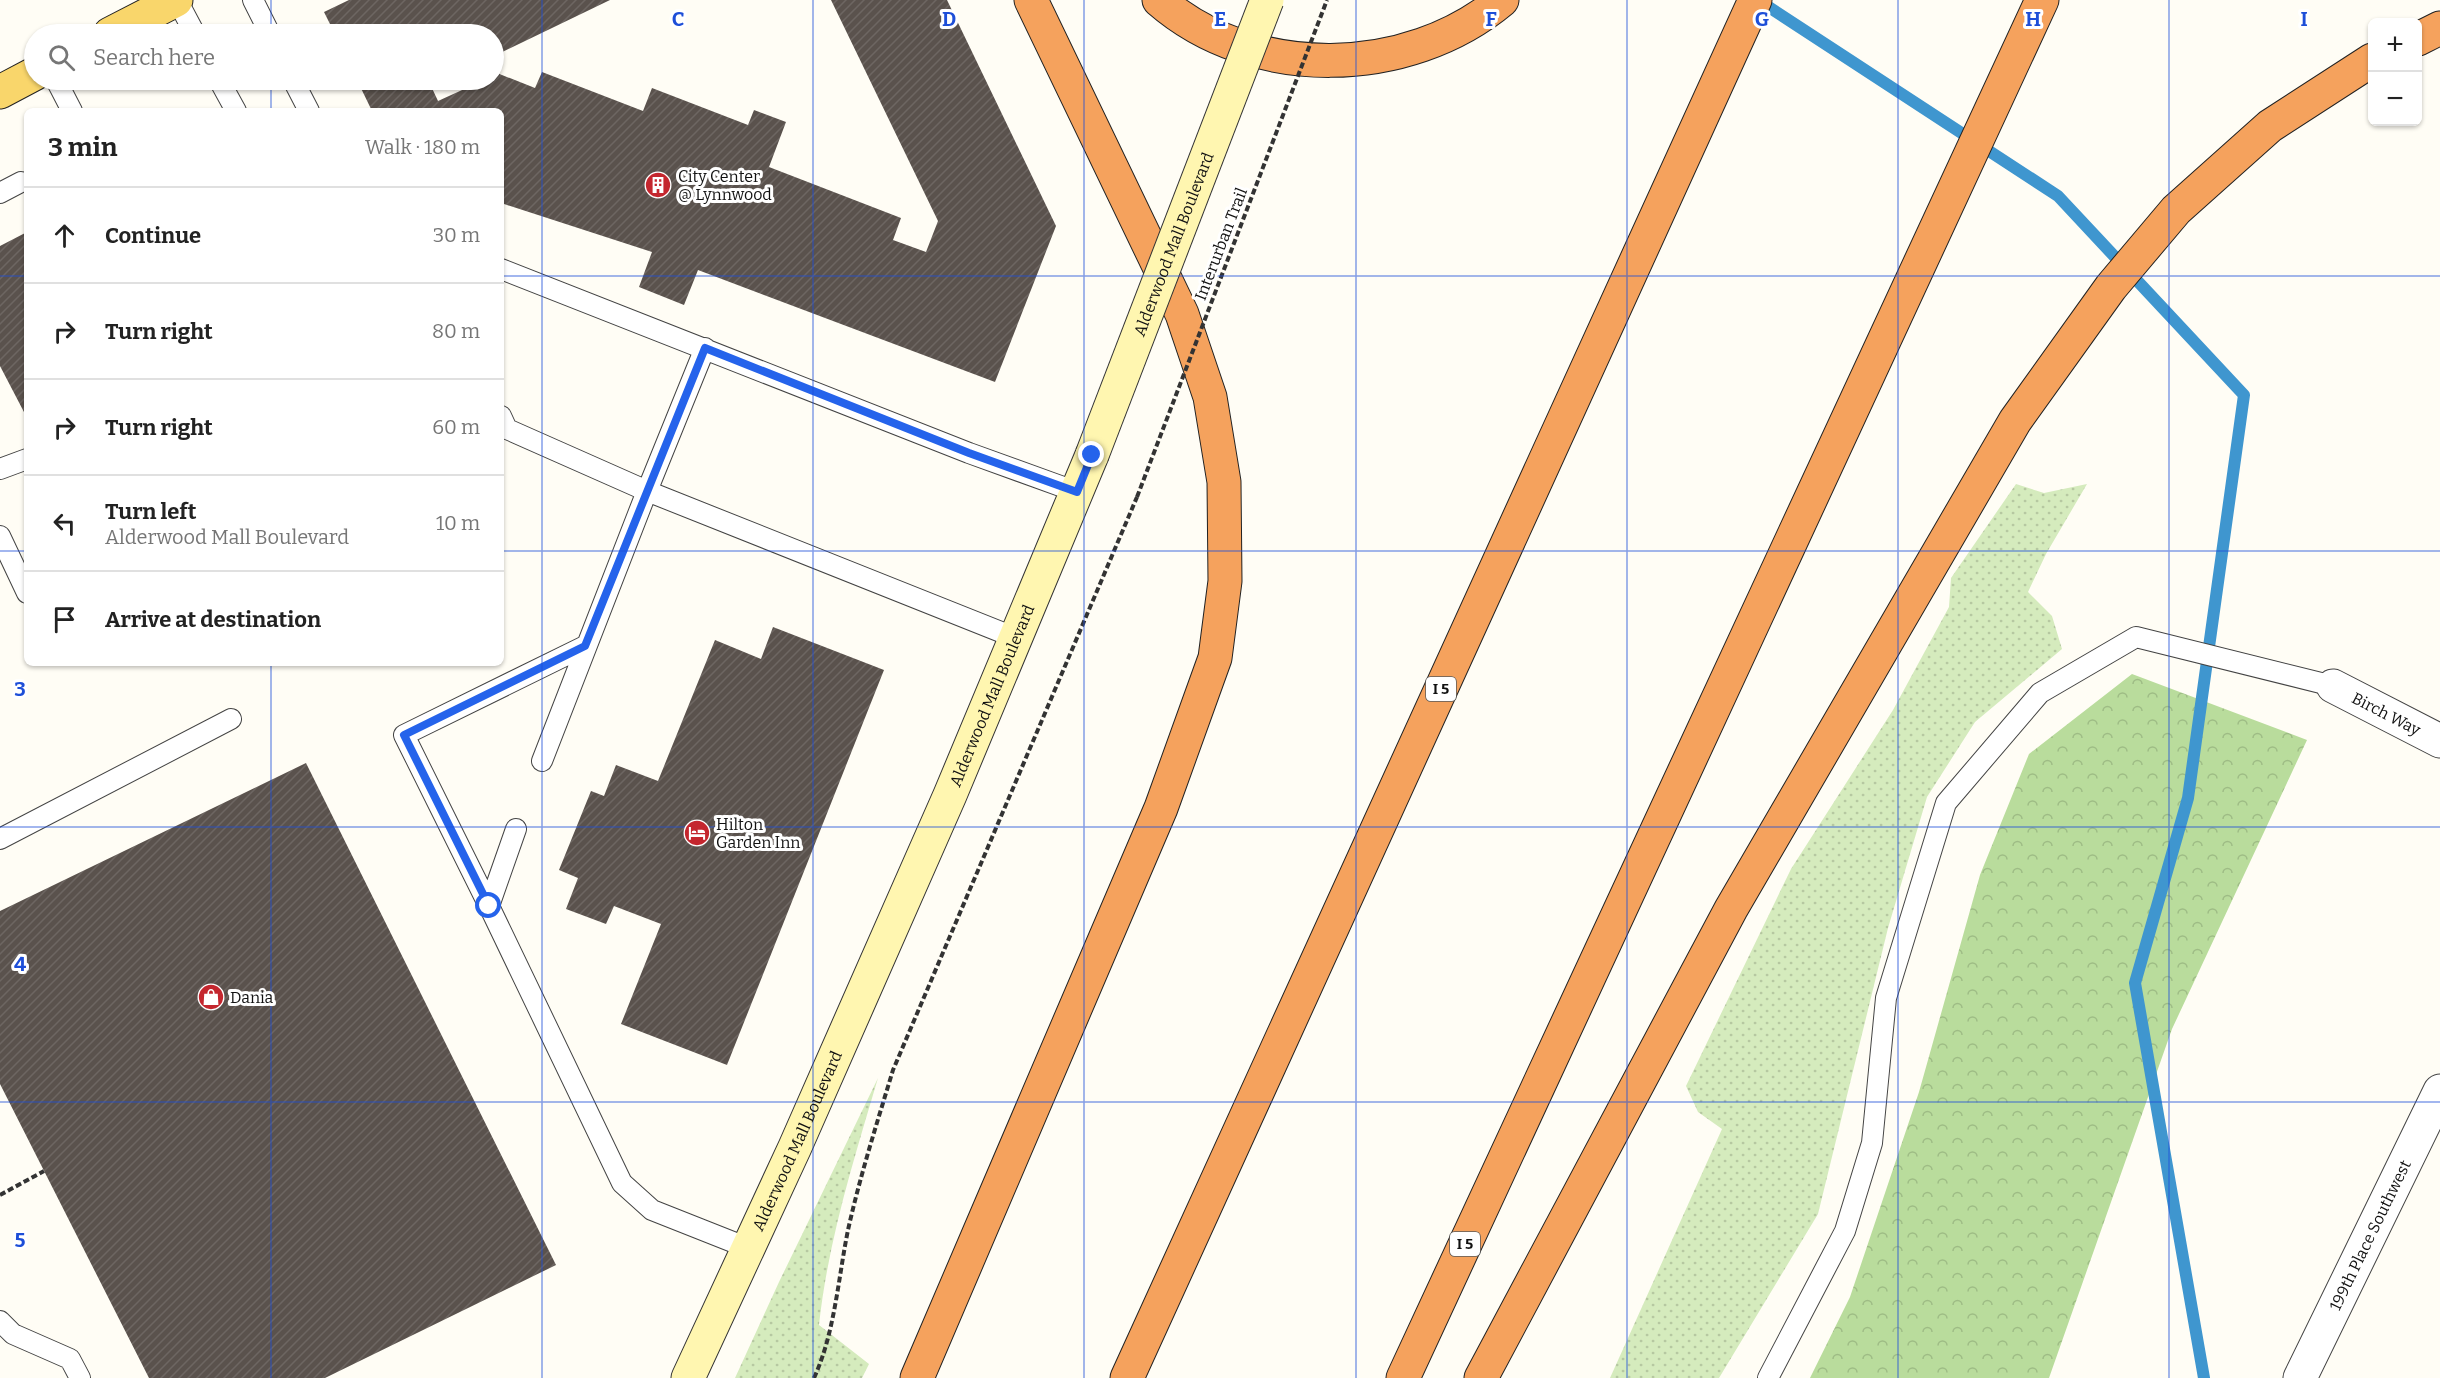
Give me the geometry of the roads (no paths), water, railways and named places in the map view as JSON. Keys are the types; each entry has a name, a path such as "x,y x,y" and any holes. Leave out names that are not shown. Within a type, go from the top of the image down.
{"highway":[{"path":"917,1378 1161,808 1215,658 1225,581 1224,482 1210,397 1182,314 1031,0"},
{"path":"1159,0 1202,28 1233,43 1286,58 1348,61 1395,54 1442,38 1485,15 1502,0"},
{"name":"I 5","path":"1127,1378 1755,0"},
{"name":"I 5","path":"1403,1378 2042,0"},
{"path":"2422,37 2440,28"},
{"path":"1481,1378 1731,909 2015,421 2111,287 2176,210 2270,126 2368,63"}],"main road":[{"path":"129,24 176,0"},
{"name":"Alderwood Mall Boulevard","path":"688,1378 945,806 1016,638 1092,455 1267,0"},
{"path":"0,92 24,79"}],"street":[{"name":"Birch Way","path":"2333,686 2440,741"},
{"name":"199th Place Southwest","path":"2300,1378 2440,1091"}],"lane":[{"path":"176,0 189,24"},
{"path":"253,0 265,24"},
{"path":"61,90 70,108"},
{"path":"224,90 234,108"},
{"path":"298,90 307,108"},
{"path":"0,193 21,182"},
{"path":"504,270 969,453 1077,492"},
{"path":"542,761 585,646 705,348"},
{"path":"504,422 507,429 647,491 1016,638"},
{"path":"0,469 24,460"},
{"path":"0,536 24,587"},
{"path":"1768,1378 1845,1231 1872,1143 1886,998 1946,803 2040,693 2136,638 2333,686"},
{"path":"585,646 404,735 622,1183 652,1210 748,1248"},
{"path":"0,839 231,719"},
{"path":"489,906 516,829"},
{"path":"0,1322 13,1334 70,1359 80,1378"}],"waterway":[{"path":"1758,0 2058,196 2244,395 2188,798 2135,983 2204,1378"}],"place":[{"name":"City Center @ Lynnwood","path":"658,185"},
{"name":"Hilton Garden Inn","path":"697,833"},
{"name":"Dania","path":"211,997"}]}
